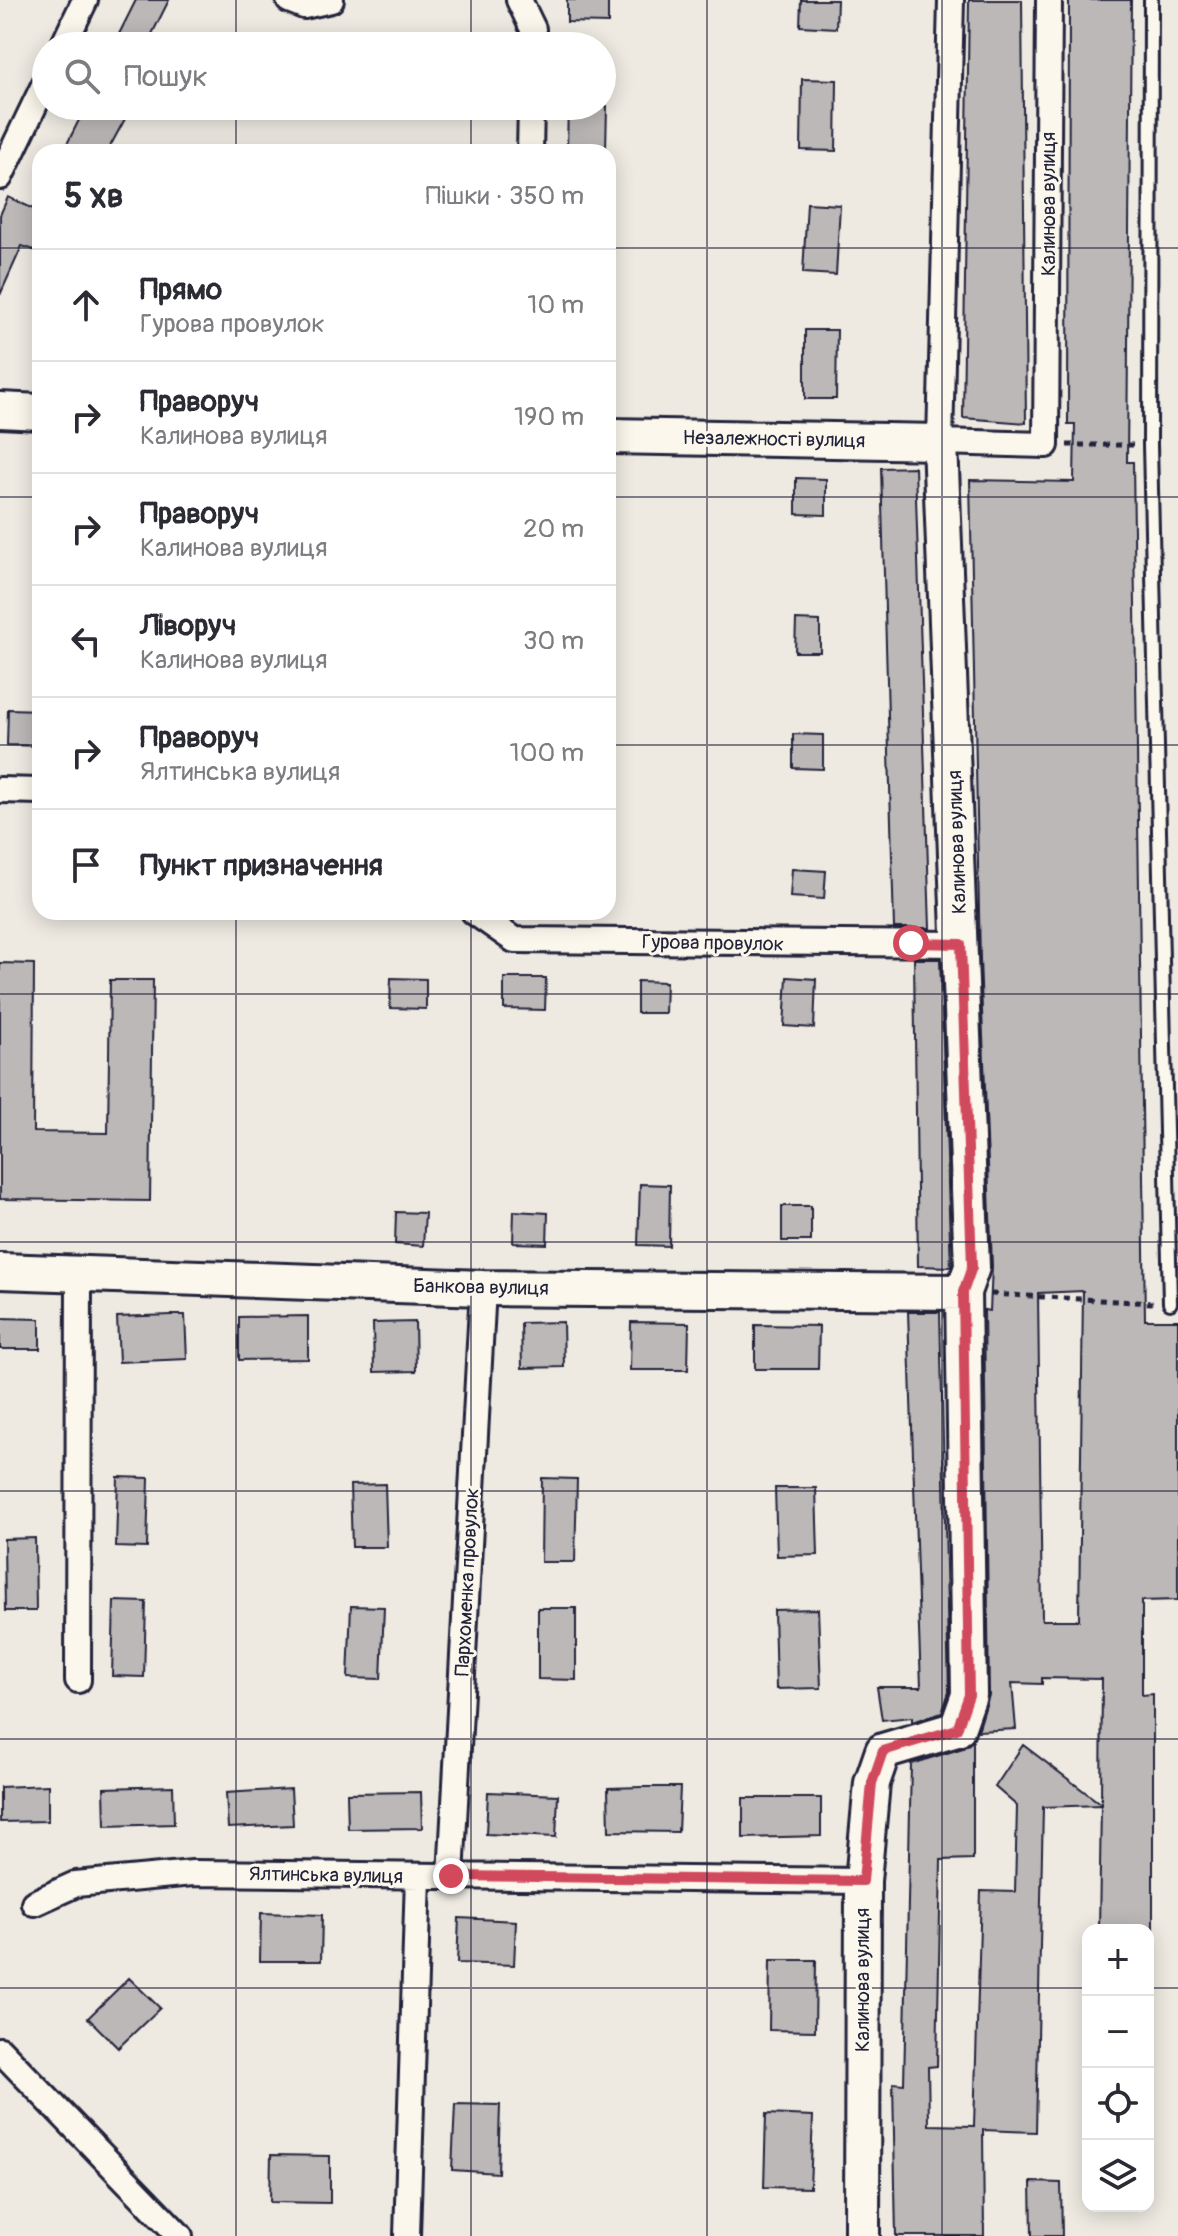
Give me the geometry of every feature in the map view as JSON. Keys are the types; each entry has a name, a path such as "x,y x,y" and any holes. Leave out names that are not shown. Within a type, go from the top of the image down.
{"street":[{"path":"70,32 85,0"},
{"path":"289,0 304,6 331,0"},
{"path":"519,0 533,32"},
{"name":"Калинова вулиця","path":"862,2236 863,1881 872,1783 883,1751 957,1729 969,1695 963,1292 972,1267 940,442 951,0"},
{"name":"Калинова вулиця","path":"1046,445 1049,0"},
{"path":"0,177 32,110"},
{"path":"530,144 531,120"},
{"path":"0,410 32,412"},
{"name":"Незалежності вулиця","path":"616,436 940,442"},
{"path":"940,442 1046,445"},
{"path":"0,790 32,791"},
{"name":"Гурова провулок","path":"485,920 514,940 961,944"},
{"name":"Банкова вулиця","path":"0,1271 483,1288 963,1292"},
{"path":"78,1680 79,1275"},
{"name":"Пархоменка провулок","path":"451,1876 483,1288"},
{"name":"Ялтинська вулиця","path":"34,1903 76,1884 193,1873 863,1881"},
{"path":"407,2236 418,1876"},
{"path":"0,2050 180,2236"}],"lane":[{"path":"1151,0 1150,445 1170,1303"}],"path":[{"path":"1046,445 1150,445"},
{"path":"963,1292 1170,1303"}],"building":[{"path":"136,0 169,0 153,32 120,32"},
{"path":"567,0 608,0 608,23 567,22"},
{"path":"801,0 837,0 836,28 800,26"},
{"path":"969,0 1022,0 1026,423 963,418"},
{"path":"1069,0 1131,0 1127,462 1133,462 1145,1320 1178,1320 1178,1600 1142,1601 1142,1695 1153,1694 1153,1924 1099,1924 1101,1805 1043,1807 1036,2132 983,2130 984,2236 896,2236 893,2083 904,2084 911,1764 963,1748 973,1740 973,1859 941,1860 937,2066 928,2067 929,2125 974,2126 981,1891 1015,1892 1017,1806 995,1787 1023,1745 1101,1804 1102,1679 1042,1678 1042,1684 1012,1683 1016,1729 978,1731 989,1695 984,1310 990,1311 992,1266 980,959 970,480 1074,482 1075,424 1068,424","holes":["1083,1291 1079,1620 1042,1620 1038,1293"]},
{"path":"802,79 837,80 836,151 801,150"},
{"path":"79,120 124,120 111,144 67,144"},
{"path":"568,120 607,120 606,144 567,144"},
{"path":"8,197 32,208 32,249 22,246 0,295 0,215"},
{"path":"807,203 840,205 836,275 803,273"},
{"path":"805,330 837,330 836,399 805,399"},
{"path":"915,467 930,928 894,928 881,468"},
{"path":"796,478 826,479 826,515 796,514"},
{"path":"796,620 820,621 820,652 795,652"},
{"path":"8,709 32,710 32,746 7,745"},
{"path":"793,734 823,735 823,769 793,768"},
{"path":"792,869 826,871 824,899 790,897"},
{"path":"914,959 940,959 951,1267 918,1266"},
{"path":"0,963 34,964 33,1132 108,1133 110,980 153,980 150,1201 0,1199"},
{"path":"787,977 816,979 814,1028 784,1026"},
{"path":"391,978 426,979 426,1009 390,1008"},
{"path":"504,978 546,978 545,1010 504,1009"},
{"path":"637,981 666,982 665,1013 637,1013"},
{"path":"640,1184 670,1185 669,1246 638,1245"},
{"path":"782,1206 811,1206 811,1241 782,1241"},
{"path":"514,1211 548,1213 547,1244 513,1243"},
{"path":"396,1212 425,1213 423,1246 395,1244"},
{"path":"908,1312 940,1312 949,1692 942,1713 912,1722 912,1717 882,1720 877,1687 921,1687"},
{"path":"185,1315 187,1359 119,1362 117,1317"},
{"path":"308,1316 308,1359 239,1360 239,1317"},
{"path":"0,1318 40,1319 40,1349 0,1349"},
{"path":"415,1322 416,1371 374,1372 373,1323"},
{"path":"563,1322 564,1367 522,1368 521,1323"},
{"path":"631,1322 689,1323 688,1370 630,1370"},
{"path":"755,1325 819,1326 818,1369 755,1369"},
{"path":"118,1477 149,1478 147,1548 116,1547"},
{"path":"542,1478 577,1479 575,1562 541,1562"},
{"path":"385,1484 387,1547 352,1547 350,1485"},
{"path":"775,1488 816,1488 818,1555 777,1556"},
{"path":"35,1538 36,1611 5,1611 4,1539"},
{"path":"114,1601 146,1602 144,1677 112,1676"},
{"path":"351,1606 384,1607 381,1679 348,1678"},
{"path":"538,1608 576,1608 576,1680 538,1679"},
{"path":"818,1609 821,1688 776,1689 774,1610"},
{"path":"48,1785 48,1821 0,1822 0,1787"},
{"path":"173,1786 174,1824 105,1826 104,1788"},
{"path":"680,1787 678,1832 609,1831 608,1788"},
{"path":"291,1789 293,1825 228,1828 226,1793"},
{"path":"421,1792 422,1828 348,1829 347,1793"},
{"path":"488,1792 558,1795 556,1837 486,1834"},
{"path":"743,1798 821,1798 821,1836 743,1838"},
{"path":"261,1913 322,1915 321,1961 260,1961"},
{"path":"459,1918 516,1921 514,1965 457,1963"},
{"path":"770,1960 816,1960 815,2031 769,2030"},
{"path":"129,1978 160,2008 118,2048 88,2018"},
{"path":"455,2104 500,2105 498,2173 452,2170"},
{"path":"766,2114 813,2116 810,2188 764,2187"},
{"path":"271,2155 330,2156 330,2203 270,2202"},
{"path":"1031,2182 1061,2183 1062,2236 1032,2236"}],"route":[{"path":"451,1876 863,1881 872,1783 883,1751 957,1729 969,1695 963,1292 972,1267 961,944 911,943"}]}
